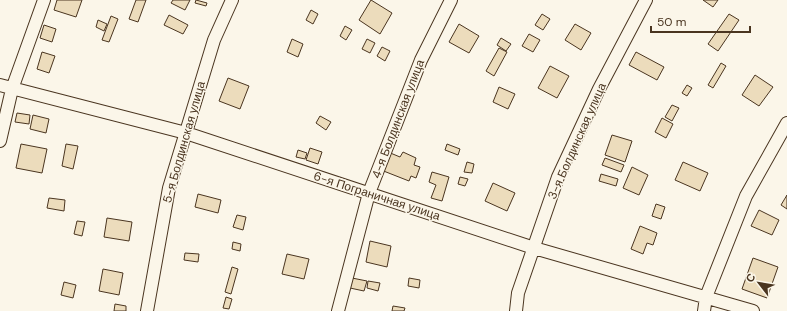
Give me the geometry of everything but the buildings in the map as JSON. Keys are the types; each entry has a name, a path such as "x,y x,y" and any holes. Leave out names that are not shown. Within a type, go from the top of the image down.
{"street":[{"path":"0,141 12,89 44,0"},
{"name":"5-я Болдинская улица","path":"147,311 169,188 214,40 232,0"},
{"name":"4-я Болдинская улица","path":"338,311 369,193 421,60 451,0"},
{"name":"3-я Болдинская улица","path":"516,311 518,294 558,177 599,88 646,0"},
{"name":"6-я Пограничная улица","path":"0,85 186,133 534,248 753,311"},
{"path":"704,311 706,297 746,196 787,123"}]}
